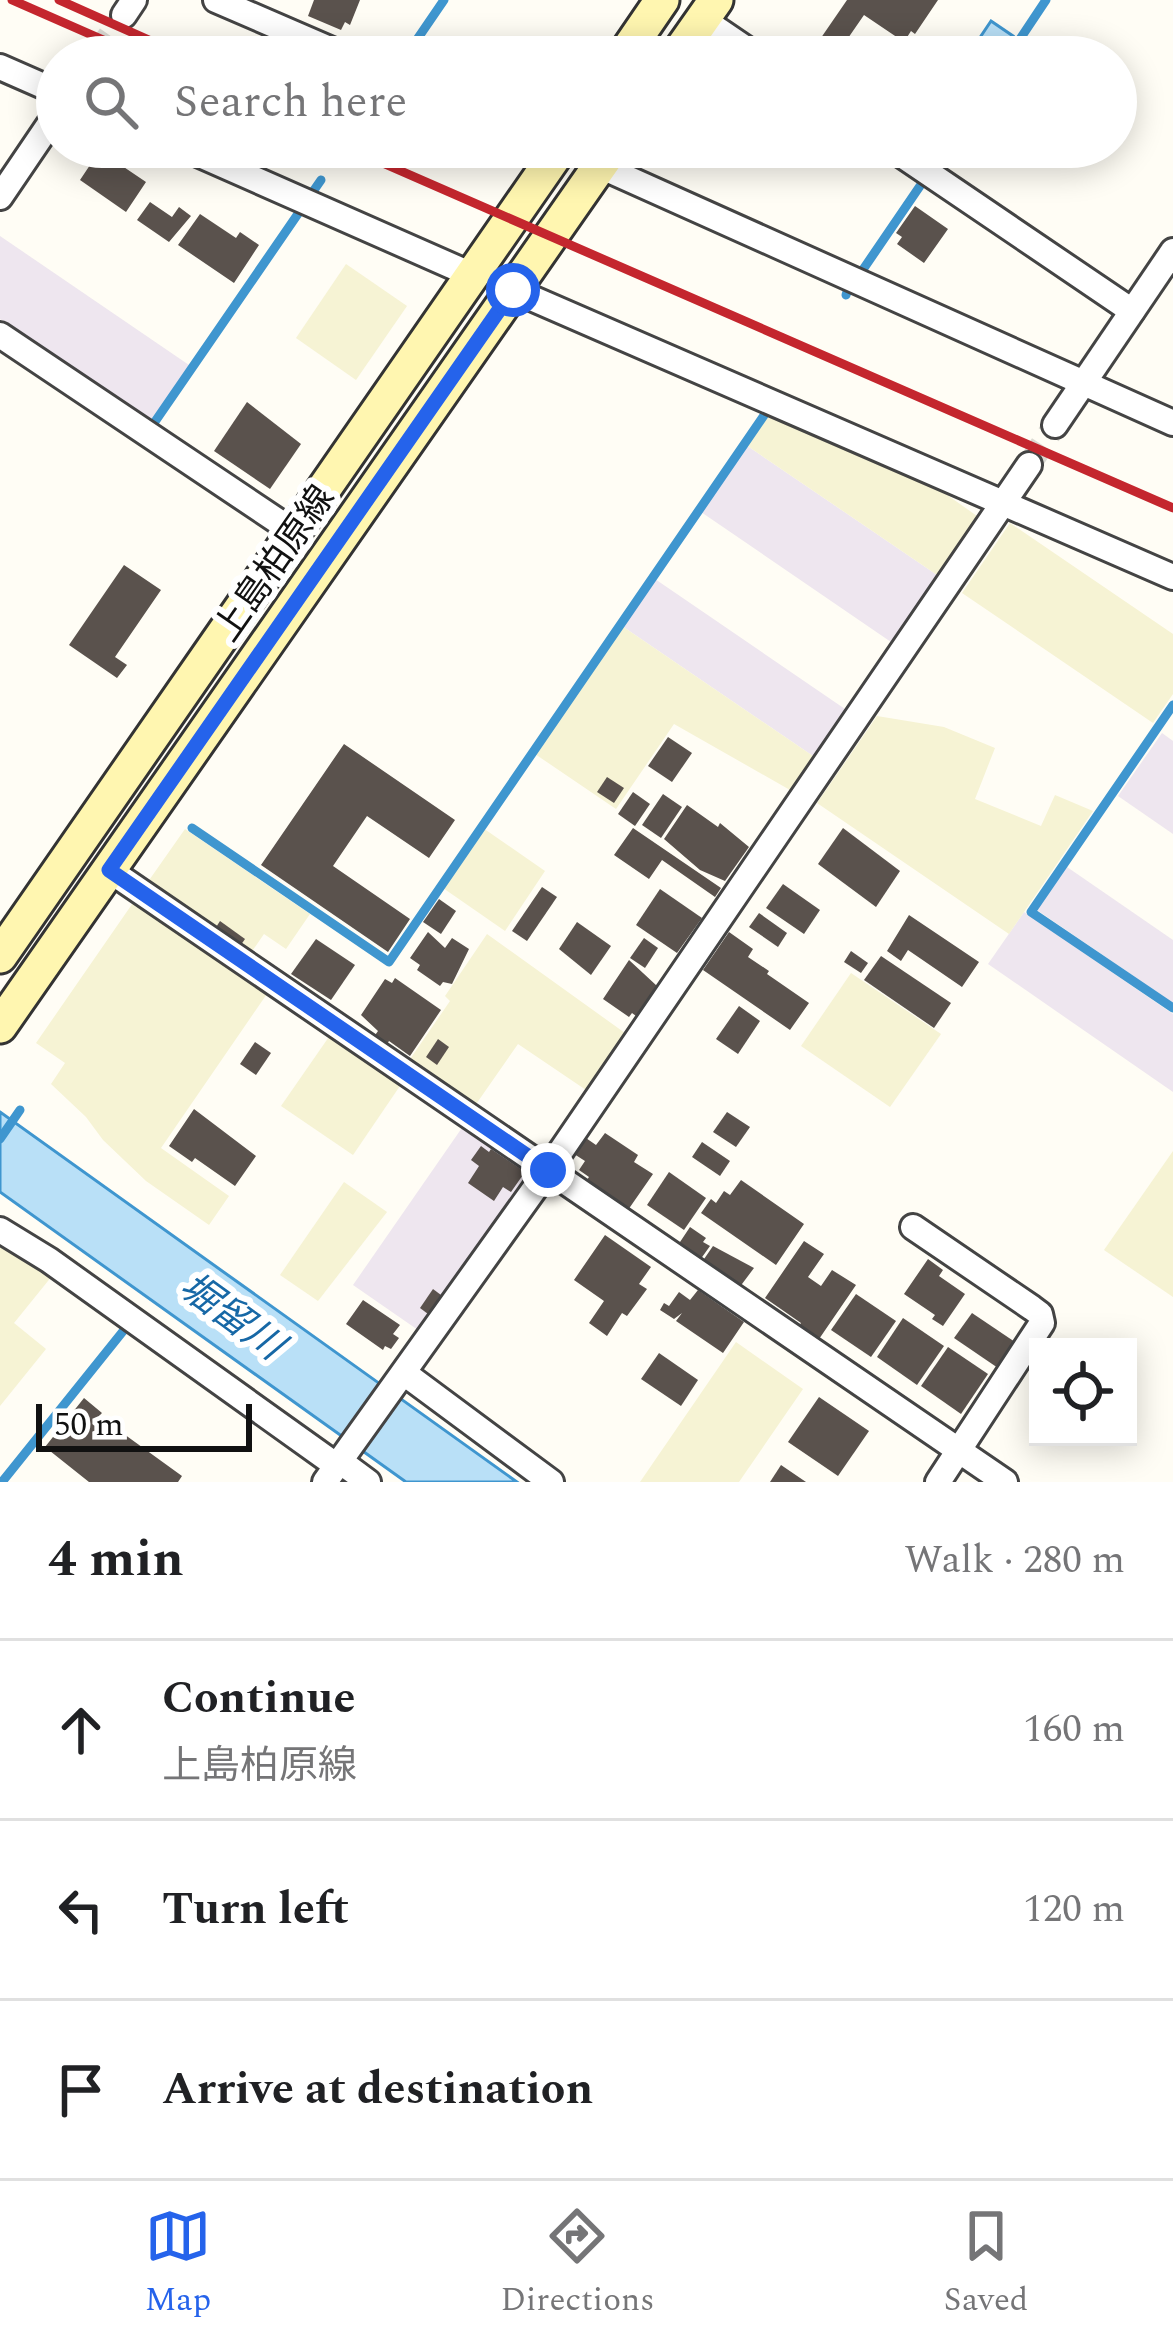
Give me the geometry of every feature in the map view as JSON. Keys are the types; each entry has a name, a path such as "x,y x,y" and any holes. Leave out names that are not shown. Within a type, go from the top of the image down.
{"street":[{"path":"216,0 299,36"},
{"path":"637,36 662,0"},
{"path":"691,36 709,10 736,36"},
{"path":"0,67 36,83"},
{"path":"0,197 36,144"},
{"path":"230,168 472,275"},
{"name":"上島柏原線","path":"0,956 545,168"},
{"name":"上島柏原線","path":"0,1025 598,168"},
{"path":"629,168 1173,423"},
{"path":"921,168 1132,311"},
{"path":"1055,425 1173,251"},
{"path":"513,290 1173,577"},
{"path":"0,335 294,532"},
{"path":"337,1466 548,1170 1029,465"},
{"path":"109,870 1005,1482"},
{"path":"913,1227 1033,1308 1042,1323 938,1482"},
{"path":"0,1230 50,1260 337,1466 368,1482"},
{"path":"402,1376 551,1482"}],"shaded area":[{"path":"0,236 189,365 152,420 0,319"},
{"path":"346,264 407,306 356,380 296,338"},
{"path":"769,412 926,480 977,516 937,575 746,445"},
{"path":"746,445 937,575 891,642 701,512"},
{"path":"1010,523 1173,634 1173,694 1153,723 962,593"},
{"path":"655,579 845,709 813,756 622,626"},
{"path":"622,626 813,756 790,790 674,724 616,809 535,754"},
{"path":"877,716 944,727 995,748 975,799 1041,826 1055,795 1093,811 1009,934 817,803"},
{"path":"1162,733 1173,741 1173,834 1118,796"},
{"path":"483,828 545,871 505,931 443,888"},
{"path":"185,829 310,914 286,949 264,934 248,957 145,886"},
{"path":"1067,867 1173,940 1173,1003 1037,910"},
{"path":"137,897 271,988 161,1148 229,1196 209,1225 146,1181 103,1140 51,1084 65,1063 36,1043"},
{"path":"1024,912 1173,1014 1173,1092 988,964"},
{"path":"487,934 625,1033 586,1090 518,1044 472,1110 406,1065 450,1001 445,996"},
{"path":"851,973 941,1034 890,1107 801,1046"},
{"path":"333,1031 404,1080 353,1155 281,1106"},
{"path":"466,1122 533,1168 418,1330 353,1285"},
{"path":"1173,1151 1173,1297 1104,1250"},
{"path":"344,1182 387,1212 318,1301 280,1275"},
{"path":"0,1245 52,1276 14,1323 46,1349 0,1406"},
{"path":"736,1342 803,1389 739,1482 640,1482"}],"water":[{"path":"991,21 1013,36 981,36"},
{"name":"堀留川","path":"0,1112 517,1482 406,1482 0,1192"}],"building":[{"path":"314,0 360,0 350,25 345,22 341,30 308,16"},
{"path":"847,0 938,0 915,34 895,36 864,15 850,36 822,36"},
{"path":"88,168 125,168 146,182 126,212 80,180"},
{"path":"150,202 172,217 179,207 191,216 169,242 137,220"},
{"path":"915,206 948,229 924,263 897,244 902,237 896,233"},
{"path":"200,214 236,238 240,232 259,245 234,283 178,245"},
{"path":"247,402 301,444 270,489 214,451"},
{"path":"124,565 161,590 115,657 127,665 117,678 69,645"},
{"path":"668,737 692,753 672,782 648,766"},
{"path":"344,744 455,820 429,858 367,816 333,866 410,919 388,952 261,865"},
{"path":"607,777 624,788 614,803 597,792"},
{"path":"633,792 650,804 635,826 618,814"},
{"path":"663,794 682,807 661,838 642,825"},
{"path":"687,805 718,827 720,823 749,847 725,881 700,870 664,839"},
{"path":"633,828 721,888 715,897 662,860 649,879 614,855"},
{"path":"843,828 900,871 876,907 818,864"},
{"path":"783,884 820,910 804,934 766,908"},
{"path":"542,887 557,897 527,941 512,931"},
{"path":"660,889 702,918 677,953 636,925"},
{"path":"439,899 456,911 441,934 423,922"},
{"path":"759,913 787,933 778,947 749,927"},
{"path":"909,915 979,962 962,987 908,950 901,961 887,951"},
{"path":"220,921 245,939 238,949 213,932"},
{"path":"577,922 611,946 591,975 559,949"},
{"path":"428,932 445,948 452,938 469,949 452,984 440,986 417,970 420,965 410,958"},
{"path":"729,932 753,949 748,957 767,974 809,1003 790,1030 703,970"},
{"path":"644,938 658,948 645,968 630,958"},
{"path":"316,939 355,965 331,1000 291,974"},
{"path":"851,951 868,963 861,973 844,962"},
{"path":"881,956 951,1003 934,1028 864,980"},
{"path":"629,960 657,986 636,1016 629,1017 603,999"},
{"path":"395,978 441,1010 410,1056 389,1041 386,1046 373,1038 378,1031 361,1015 385,979 392,983"},
{"path":"739,1006 760,1021 738,1054 716,1039"},
{"path":"438,1039 449,1047 437,1065 426,1057"},
{"path":"255,1042 271,1053 256,1075 240,1064"},
{"path":"194,1109 256,1156 235,1186 169,1146"},
{"path":"727,1112 750,1127 736,1147 713,1132"},
{"path":"605,1133 638,1155 634,1162 653,1174 628,1210 586,1181 589,1177 579,1170 585,1161 571,1152 583,1136 596,1145"},
{"path":"702,1142 730,1161 720,1176 692,1157"},
{"path":"481,1146 525,1172 511,1192 503,1187 494,1201 468,1183 479,1166 471,1160"},
{"path":"669,1172 706,1198 684,1230 647,1205"},
{"path":"741,1180 804,1224 776,1265 701,1213 711,1199 716,1203 724,1191 730,1195"},
{"path":"690,1227 710,1246 700,1260 678,1245"},
{"path":"605,1235 651,1267 639,1284 647,1289 607,1336 589,1323 604,1301 574,1280"},
{"path":"804,1241 824,1254 808,1277 821,1286 832,1270 856,1285 817,1342 797,1329 801,1323 765,1298"},
{"path":"713,1246 754,1268 739,1288 702,1262"},
{"path":"928,1259 943,1270 939,1276 965,1294 943,1326 904,1294"},
{"path":"433,1289 441,1295 428,1314 420,1308"},
{"path":"698,1290 744,1322 723,1353 676,1321 682,1313 674,1319 660,1310 679,1292 690,1300"},
{"path":"856,1294 896,1321 871,1357 831,1330"},
{"path":"363,1300 400,1325 393,1334 399,1338 391,1349 385,1346 383,1350 346,1324"},
{"path":"972,1313 1015,1342 998,1368 954,1338"},
{"path":"903,1318 944,1346 917,1385 877,1357"},
{"path":"948,1347 988,1374 961,1414 921,1386"},
{"path":"659,1353 698,1380 681,1406 641,1379"},
{"path":"819,1397 869,1431 838,1476 788,1442"},
{"path":"84,1398 102,1413 99,1416 182,1476 178,1482 89,1482 45,1447"},
{"path":"781,1465 806,1482 770,1482"}],"waterway":[{"path":"419,36 444,0"},
{"path":"1022,36 1046,0"},
{"path":"312,193 321,180"},
{"path":"862,271 920,186"},
{"path":"152,426 302,208"},
{"path":"192,828 389,962 767,411"},
{"path":"1173,705 1031,912 1173,1008"},
{"path":"0,1139 20,1110"},
{"path":"2,1482 124,1330"}],"tunnel":[{"path":"109,36 124,15"},
{"path":"1029,465 1055,425"}],"railway":[{"path":"12,0 94,36"},
{"path":"59,0 140,36"},
{"path":"394,168 1173,508"}],"route":[{"path":"513,290 109,870 548,1170"}]}
